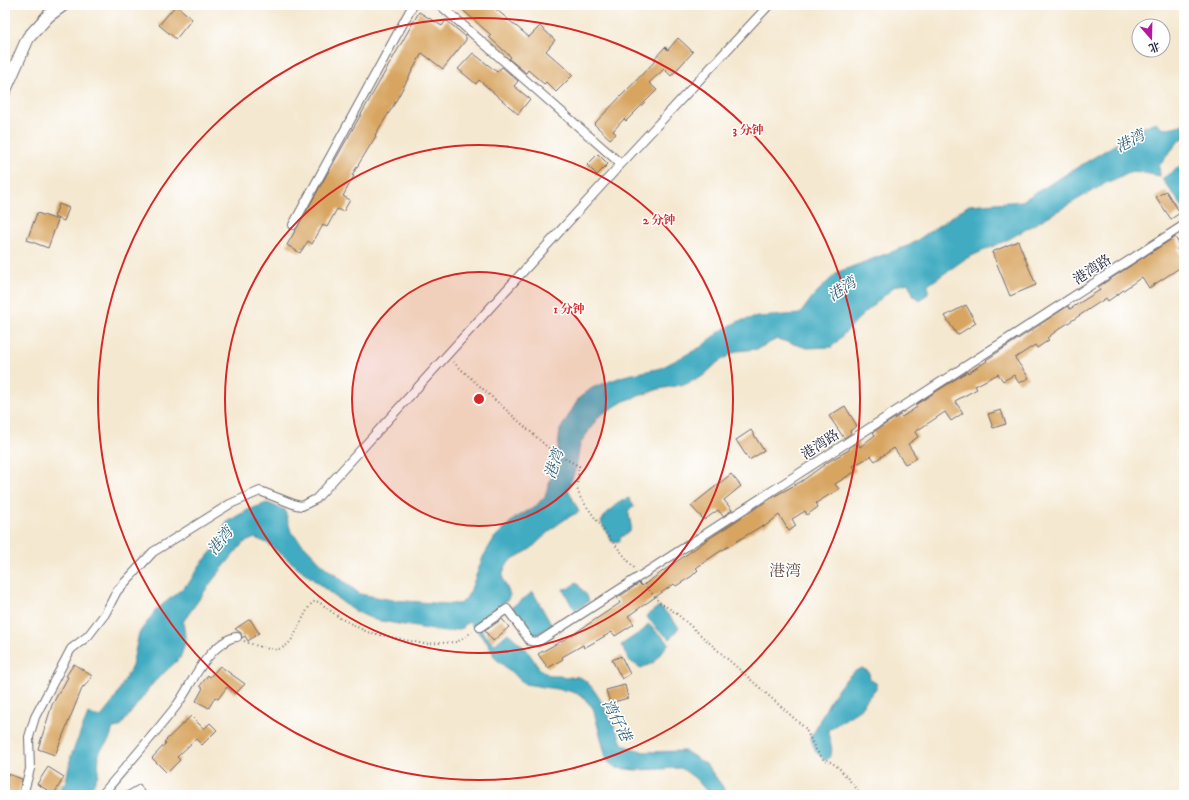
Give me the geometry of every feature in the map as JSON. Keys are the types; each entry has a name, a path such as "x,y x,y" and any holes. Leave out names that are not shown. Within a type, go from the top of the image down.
{"street":[{"path":"5,90 28,38 48,16 63,5"},
{"path":"293,225 413,5"},
{"path":"440,5 622,164"},
{"path":"24,795 30,769 29,736 33,723 62,663 71,649 88,636 105,614 117,591 153,552 230,504 260,491 302,506 316,499 769,5"},
{"name":"港湾路","path":"480,627 507,609 530,641 538,642 1184,225"},
{"path":"102,795 176,706 188,690 192,676 209,655 232,637 238,637"}],"path":[{"path":"446,356 554,453 579,466 577,488 580,497 608,536 641,575 643,583 658,602 676,613 805,728 816,750 823,758 832,762 839,768 862,795"},
{"path":"238,637 266,650 279,650 292,640 310,605 314,601 319,602 340,618 367,632 424,644 457,642 480,627"}],"water":[{"path":"1155,122 1164,129 1184,123 1184,138 1179,141 1159,165 1160,176 1133,171 1106,183 1009,239 965,259 928,285 928,294 919,300 914,296 908,283 895,286 857,320 832,347 807,348 777,339 757,349 737,351 718,362 703,376 686,384 659,389 624,401 599,416 580,444 576,468 568,489 579,512 560,523 533,547 509,562 504,570 503,577 504,583 510,595 507,601 502,603 493,614 479,623 481,629 495,644 508,633 526,649 540,669 550,676 560,676 565,678 578,677 583,679 600,699 623,745 644,752 685,751 706,764 729,795 710,795 695,778 681,768 636,770 616,768 607,761 593,708 581,695 569,691 525,684 495,658 489,645 469,622 464,625 463,628 445,632 375,620 355,611 267,543 255,538 243,543 212,581 183,622 186,641 180,658 154,682 120,727 113,728 109,740 99,752 98,775 88,795 54,795 66,781 71,756 88,714 101,717 113,702 132,666 139,633 156,610 189,583 200,565 219,543 223,528 228,521 248,510 267,503 285,510 291,532 325,567 360,594 392,600 459,604 464,601 470,592 483,557 495,537 515,518 535,507 545,496 557,458 560,430 579,398 592,388 624,376 661,368 701,347 722,330 739,321 758,317 800,314 814,295 838,272 910,245 969,205 1022,201 1144,127"},
{"path":"1184,163 1184,209 1162,179"},
{"path":"629,498 634,507 628,510 631,525 630,531 621,537 619,542 612,542 601,522 613,507"},
{"path":"576,582 589,601 576,610 572,606 563,589 570,588"},
{"path":"533,592 552,626 536,635 528,631 512,607"},
{"path":"658,607 663,609 679,627 670,639 657,629 646,616"},
{"path":"648,624 669,643 653,663 641,668 630,661 621,645 645,629"},
{"path":"862,668 869,672 870,679 877,684 877,687 858,711 828,730 832,751 829,758 825,761 816,752 810,736 816,730 828,704 838,689 850,676"}],"building":[{"path":"176,5 192,19 176,39 159,25"},
{"path":"457,5 491,5 529,37 540,26 555,40 546,51 573,75 556,92 546,82 544,84 528,70 526,73 509,59 511,57 489,37 491,35"},
{"path":"419,12 442,26 446,20 466,37 466,40 443,69 422,53 392,108 375,135 376,136 352,175 354,176 343,196 350,200 343,212 337,209 327,227 323,225 312,244 308,241 300,253 287,245"},
{"path":"678,38 693,52 671,76 664,69 649,83 657,90 626,121 624,119 613,131 616,134 610,139 594,124 656,60 654,59 665,47 668,50"},
{"path":"473,53 497,72 502,67 518,81 514,86 530,99 518,114 479,80 476,84 458,69"},
{"path":"598,154 608,164 597,175 587,165"},
{"path":"1166,191 1180,213 1171,219 1156,197"},
{"path":"59,204 69,208 64,221 54,217"},
{"path":"37,213 58,220 48,248 27,240"},
{"path":"1175,237 1181,247 1177,249 1184,260 1184,265 1149,288 1142,277 1108,301 1106,298 1062,327 1047,338 1049,340 1037,348 1035,345 1015,358 1029,378 1019,383 1014,375 1003,381 998,374 975,386 977,389 955,401 963,413 951,421 945,412 915,432 918,437 908,444 917,458 905,464 894,448 875,461 871,456 853,466 856,471 835,484 839,489 816,503 818,507 807,515 805,511 792,519 796,526 789,531 779,515 764,527 763,525 716,554 696,568 698,570 692,576 676,586 674,584 628,616 634,624 615,636 612,632 584,648 583,645 562,657 563,659 548,668 538,654 572,635 620,603 617,598 639,583 642,586 707,540 849,450 850,447 857,442 860,447 875,435 873,432 900,415 902,417 917,407 915,405 987,361 986,360 1068,306 1070,309 1100,290 1098,287"},
{"path":"1018,241 1036,285 1010,296 992,252"},
{"path":"966,305 976,323 957,335 945,316"},
{"path":"845,406 857,426 844,438 829,416"},
{"path":"1001,410 1006,424 993,428 988,414"},
{"path":"751,430 764,451 749,460 736,440"},
{"path":"731,474 741,486 724,500 732,510 723,516 718,510 704,520 691,506"},
{"path":"250,619 259,633 248,641 245,636 242,638 241,633 235,629"},
{"path":"502,619 509,627 493,641 485,631"},
{"path":"621,656 630,674 622,679 612,660"},
{"path":"74,664 92,676 84,687 83,686 55,755 38,749 52,705 68,677 66,676"},
{"path":"220,666 245,684 235,694 227,687 218,699 215,697 209,708 196,701 203,688 200,686 208,675 210,677"},
{"path":"625,685 628,698 610,703 606,690"},
{"path":"191,716 204,729 210,723 217,730 202,745 196,739 177,757 180,760 167,773 152,758 166,743 164,742"},
{"path":"48,767 64,777 54,794 37,784"},
{"path":"8,774 22,779 18,795 5,795 5,781"},
{"path":"140,784 146,795 121,795"}],"district":[{"name":"港湾","path":"785,570"}],"water label":[{"name":"湾仔港","path":"617,720"}]}
